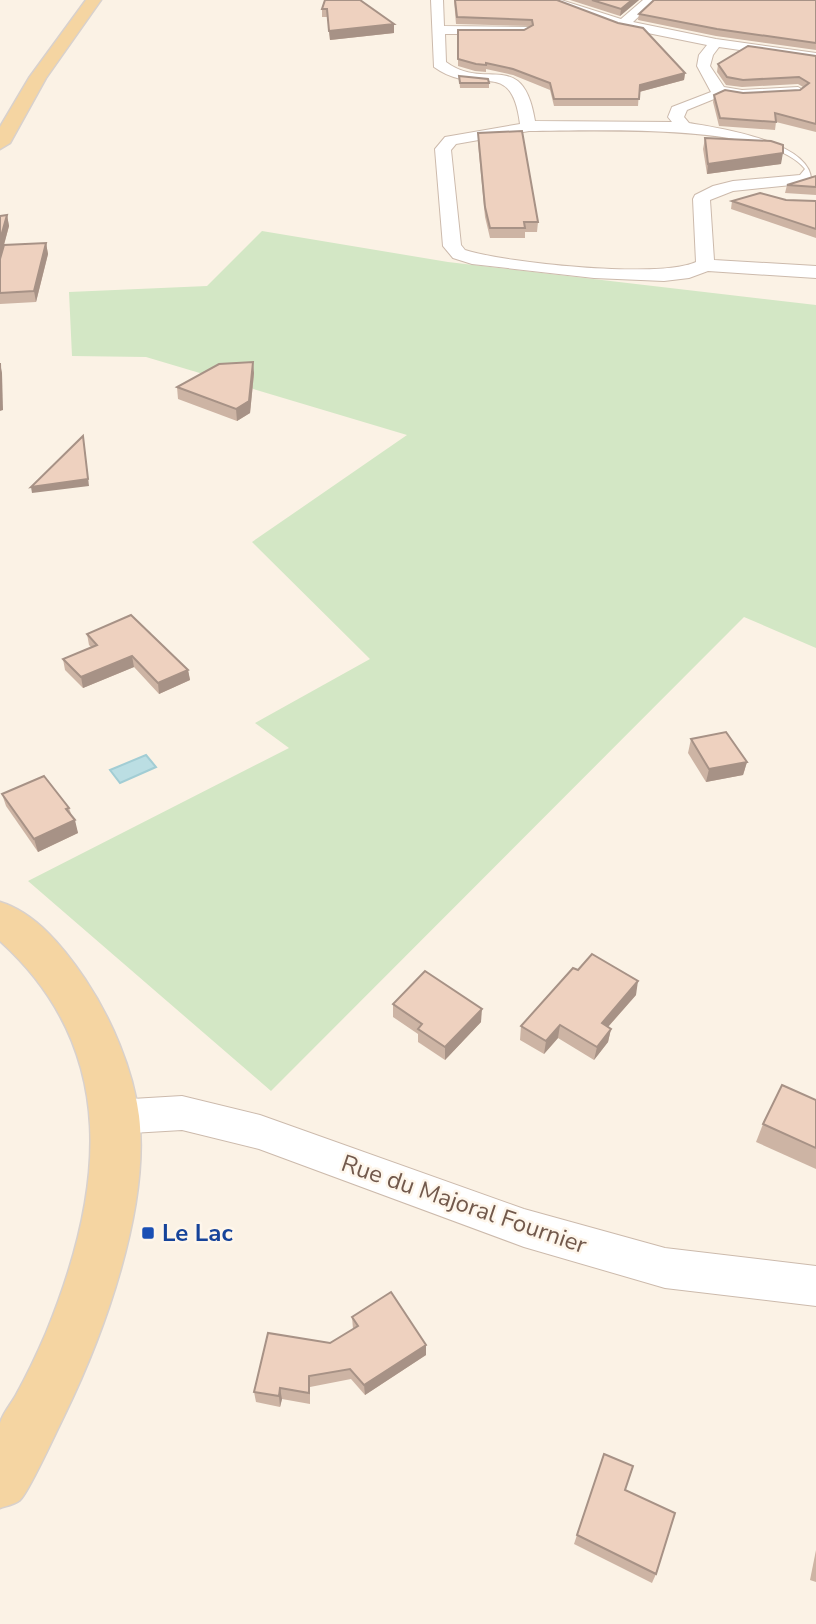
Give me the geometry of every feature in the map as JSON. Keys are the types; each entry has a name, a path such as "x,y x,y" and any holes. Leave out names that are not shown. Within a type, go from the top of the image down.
{"main road":[{"path":"0,143 38,78 94,0"},
{"path":"0,918 35,944 68,987 99,1050 115,1117 112,1192 91,1287 67,1352 0,1479"}],"street":[{"path":"437,0 439,64 464,75 500,78 518,85 522,92 528,126"},
{"path":"549,0 622,24 716,43 816,57"},
{"path":"622,24 650,0"},
{"path":"439,30 524,30"},
{"path":"716,43 705,54 703,64 706,74 718,90 742,94 797,91"},
{"path":"684,127 676,117 677,110 685,104 711,99 718,94 718,90"},
{"path":"528,126 684,127 799,153 813,169 804,179 714,189 701,199 705,265 701,270 678,275 619,275 471,258 459,254 452,246 443,149 451,140 464,136 513,131 528,126"},
{"path":"735,186 772,197"},
{"path":"705,265 816,272"},
{"name":"Rue du Majoral Fournier","path":"115,1117 183,1113 260,1132 524,1228 665,1268 816,1286"}],"green space":[{"path":"262,231 448,262 816,305 816,648 744,617 271,1091 28,881 289,748 255,723 370,659 252,542 407,435 146,357 72,356 69,292 207,286"}],"water":[{"path":"146,755 156,767 120,783 110,770"}],"building":[{"path":"325,0 360,0 394,24 329,31 327,9 322,9"},
{"path":"455,0 557,0 618,23 643,28 685,73 640,85 639,99 554,99 550,83 513,69 458,59 458,30 524,30 533,25 532,20 457,17"},
{"path":"592,0 632,0 621,9"},
{"path":"654,0 816,0 816,43 717,29 639,14"},
{"path":"748,46 816,56 816,124 775,113 776,122 720,118 714,95 725,90 743,93 800,90 809,83 799,77 743,80 727,77 718,64"},
{"path":"459,76 488,79 489,83 460,83"},
{"path":"522,131 538,222 524,222 525,228 490,228 485,207 478,133"},
{"path":"705,138 771,141 783,145 783,153 708,164"},
{"path":"816,176 816,187 787,185"},
{"path":"760,193 786,200 816,201 816,229 732,201"},
{"path":"7,215 0,240 0,216"},
{"path":"46,243 34,291 0,293 0,259 4,245"},
{"path":"253,362 249,401 236,409 177,387 219,364"},
{"path":"83,436 88,479 31,487"},
{"path":"131,615 188,670 158,683 132,656 81,677 63,659 97,645 87,634"},
{"path":"726,732 747,762 709,769 691,739"},
{"path":"44,776 75,820 34,839 2,794"},
{"path":"592,954 638,981 602,1023 611,1029 597,1047 560,1025 546,1041 521,1026 573,968 578,970"},
{"path":"425,971 482,1009 445,1047 418,1029 422,1024 393,1004"},
{"path":"782,1085 816,1100 816,1148 763,1124"},
{"path":"391,1292 426,1345 364,1385 350,1369 309,1376 309,1393 280,1388 279,1396 254,1392 268,1333 330,1343 358,1326 352,1317"},
{"path":"604,1454 633,1466 625,1490 675,1513 656,1574 577,1535"}],"place":[{"name":"Le Lac","path":"148,1233"}]}
